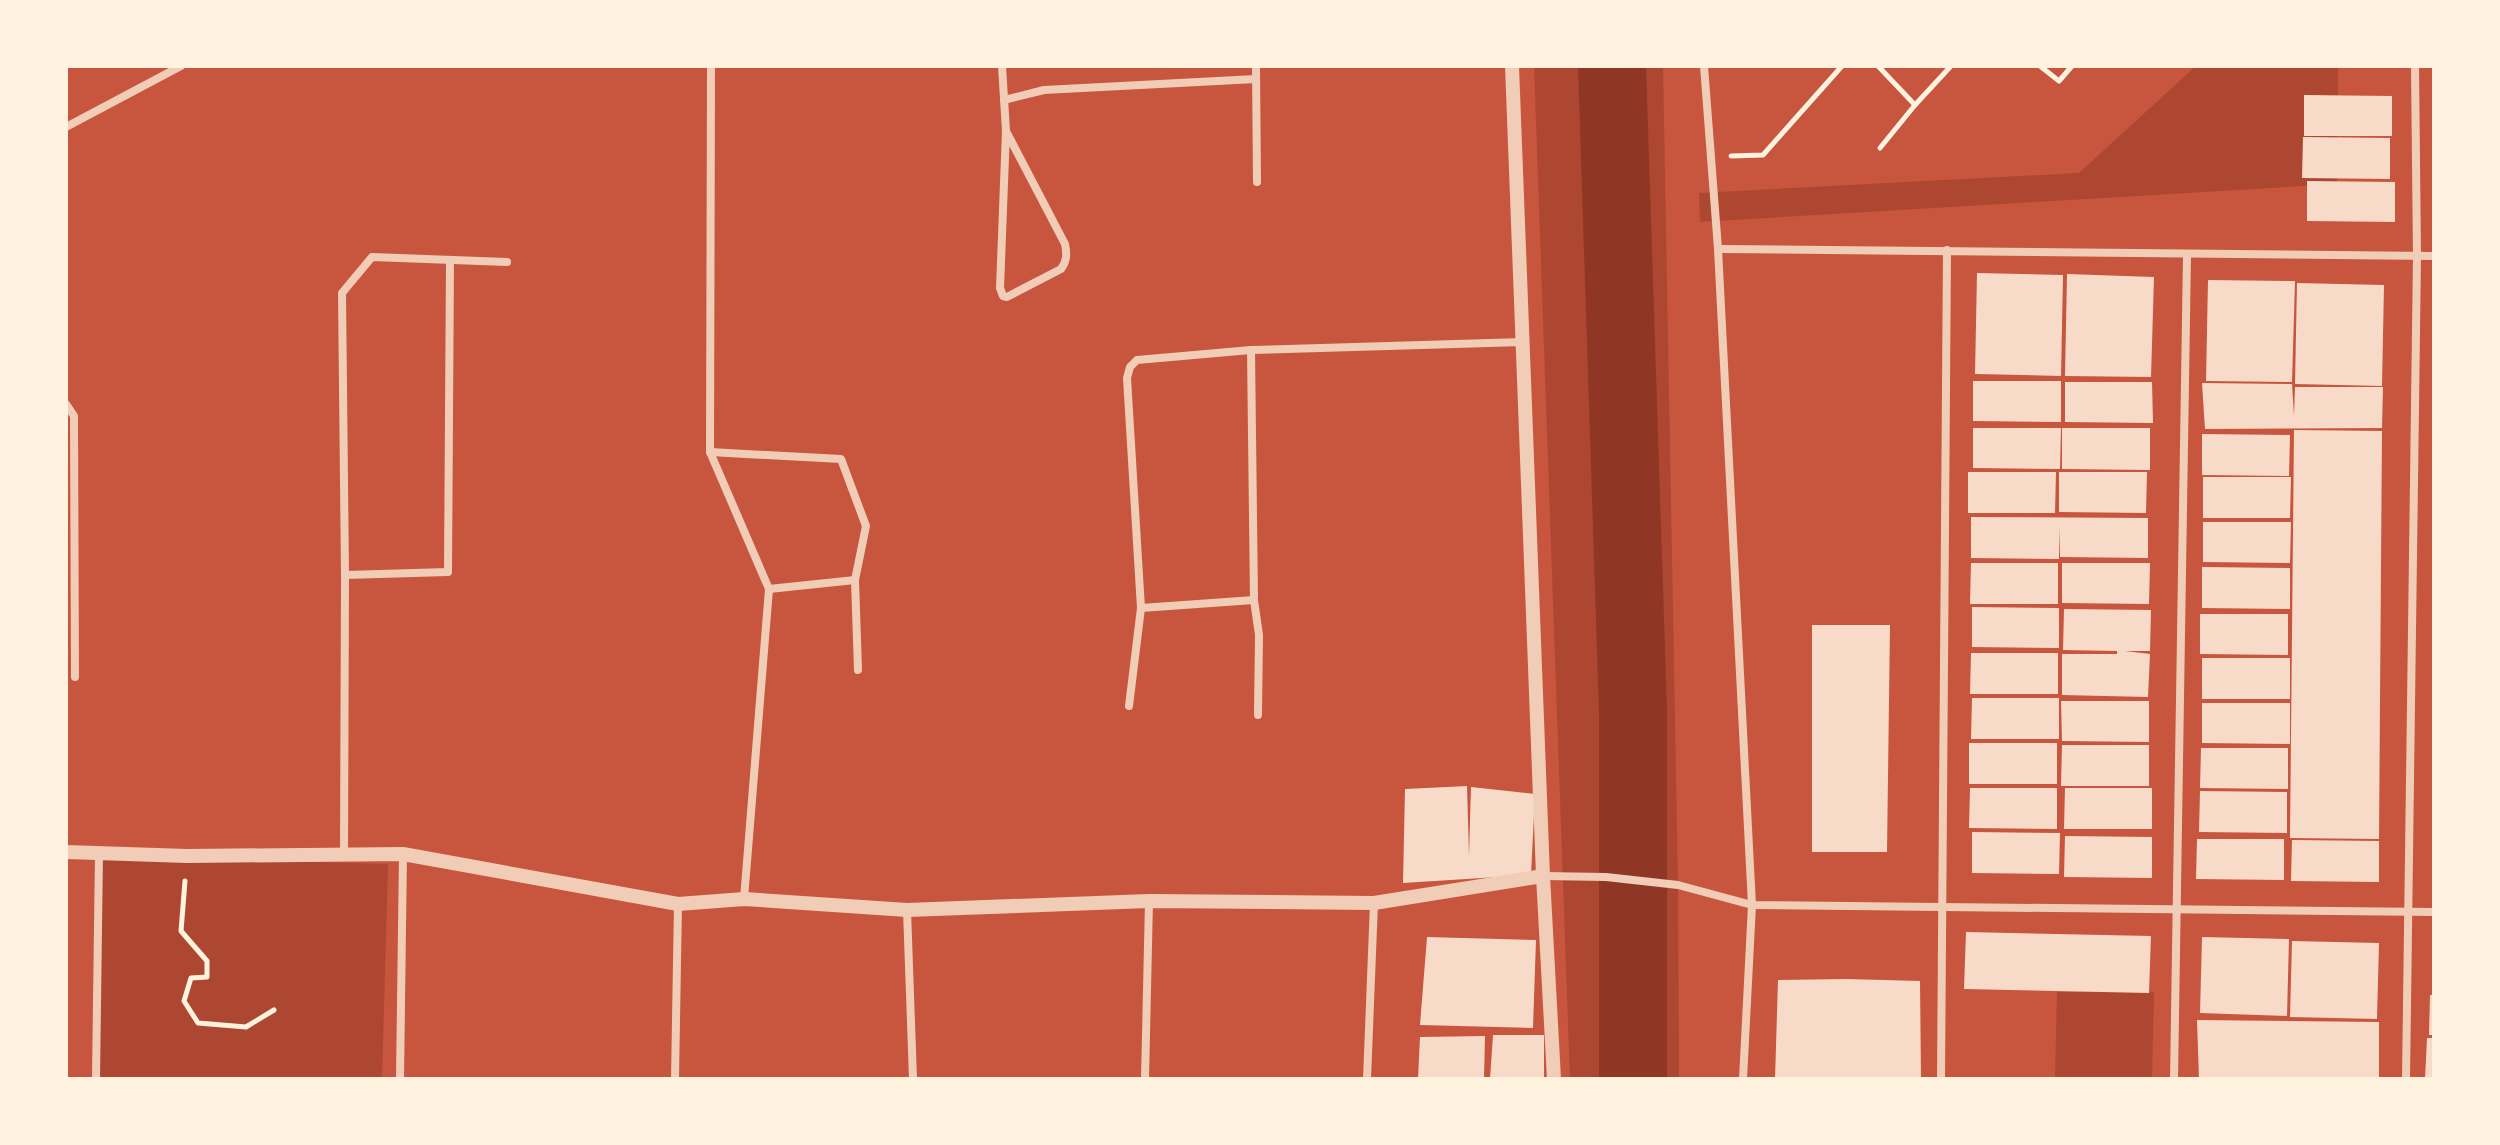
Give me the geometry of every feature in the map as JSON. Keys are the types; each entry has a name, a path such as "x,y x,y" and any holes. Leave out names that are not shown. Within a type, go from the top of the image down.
{"street":[{"path":"66,127 181,66"},
{"path":"711,66 710,452 769,589 744,899"},
{"path":"1002,66 1006,131 1000,288 1003,296 1007,297 1061,269 1067,254 1065,244 1006,131"},
{"path":"1256,66 1257,182"},
{"path":"1512,66 1543,876 1554,1079"},
{"path":"1704,66 1718,249 1752,905 1743,1079"},
{"path":"2406,1079 2411,911 2417,256 2415,66"},
{"path":"1004,100 1044,90 1256,79"},
{"path":"1718,249 2434,256"},
{"path":"1941,1079 1947,250"},
{"path":"2174,1079 2187,255"},
{"path":"344,856 342,293 372,257 507,262"},
{"path":"345,575 448,572 450,260"},
{"path":"1129,706 1141,608 1127,378 1130,367 1137,360 1251,350 1523,342"},
{"path":"1251,350 1254,600 1259,635 1258,715"},
{"path":"66,404 70,418 75,677"},
{"path":"710,452 841,459 866,526 855,580 858,670"},
{"path":"769,589 855,580"},
{"path":"1141,608 1254,600"},
{"path":"66,852 187,856 403,854 678,904 744,899 907,910 1149,901 1374,903 1543,876 1606,877 1678,885 1752,905 2434,912"},
{"path":"96,1079 99,853"},
{"path":"400,1079 403,854"},
{"path":"1145,1079 1149,901"},
{"path":"1367,1079 1374,903"},
{"path":"675,1079 678,904"},
{"path":"907,910 913,1079"}],"path":[{"path":"1710,156 1763,155 1842,66"},
{"path":"1878,66 1915,105"},
{"path":"1880,148 1951,66"},
{"path":"2040,66 2059,81 2072,66"},
{"path":"187,856 181,931 207,961 207,977 191,978 184,1001 198,1023 246,1027 274,1010"}],"shaded area":[{"path":"1534,66 1663,66 1679,1079 1570,1079"},
{"path":"2196,66 2338,66 2337,184 1700,222 1699,193 2079,173"},
{"path":"102,856 388,864 382,1079 96,1079"},
{"path":"2057,992 2154,992 2152,1079 2055,1078"}],"building":[{"path":"2304,95 2392,96 2392,136 2304,136"},
{"path":"2303,137 2390,138 2390,179 2302,178"},
{"path":"2307,181 2395,182 2395,222 2307,221"},
{"path":"1977,273 2063,275 2061,376 1975,374"},
{"path":"2067,274 2154,277 2151,377 2065,376"},
{"path":"2208,280 2295,281 2292,382 2206,381"},
{"path":"2297,283 2384,285 2382,386 2295,384"},
{"path":"1973,381 2061,381 2061,422 1973,421"},
{"path":"2065,382 2152,382 2153,423 2065,422"},
{"path":"2202,383 2292,384 2294,416 2295,387 2383,387 2382,428 2205,429"},
{"path":"1973,428 2061,428 2060,469 1973,468"},
{"path":"2062,428 2150,428 2150,470 2062,469"},
{"path":"2294,430 2382,431 2379,839 2290,838"},
{"path":"2202,434 2290,435 2289,476 2202,475"},
{"path":"1968,472 2056,472 2055,513 1968,513"},
{"path":"2059,472 2147,472 2146,513 2059,512"},
{"path":"2203,477 2291,477 2290,518 2203,518"},
{"path":"1971,517 2148,518 2148,558 2060,557 2059,526 2059,559 1971,558"},
{"path":"2203,522 2291,522 2290,563 2203,562"},
{"path":"1971,563 2058,563 2058,604 1970,604"},
{"path":"2062,563 2150,563 2149,604 2062,603"},
{"path":"2202,567 2290,568 2290,609 2202,608"},
{"path":"1972,607 2059,608 2059,648 1972,647"},
{"path":"2064,609 2151,610 2150,651 2125,651 2150,654 2148,697 2062,695 2062,654 2117,654 2117,651 2063,650"},
{"path":"2200,614 2288,614 2288,655 2200,654"},
{"path":"1812,625 1890,625 1887,852 1812,852"},
{"path":"1971,653 2058,653 2058,694 1970,694"},
{"path":"2202,658 2290,658 2290,699 2202,699"},
{"path":"1972,698 2059,698 2059,739 1971,739"},
{"path":"2061,701 2149,701 2149,742 2062,741"},
{"path":"2202,703 2290,703 2290,744 2202,743"},
{"path":"1969,743 2057,743 2057,784 1969,784"},
{"path":"2062,745 2149,745 2149,786 2061,786"},
{"path":"2201,748 2288,748 2288,789 2200,788"},
{"path":"1467,786 1469,856 1471,787 1535,794 1531,875 1403,883 1405,789"},
{"path":"1970,788 2057,788 2057,829 1969,828"},
{"path":"2065,788 2152,788 2152,829 2064,829"},
{"path":"2200,791 2287,792 2287,833 2199,832"},
{"path":"1972,832 2060,833 2059,874 1972,873"},
{"path":"2065,836 2152,837 2152,878 2064,877"},
{"path":"2197,839 2284,839 2284,880 2196,879"},
{"path":"2292,840 2379,841 2379,882 2291,881"},
{"path":"1966,932 2151,936 2149,993 1964,989"},
{"path":"1427,937 1536,940 1533,1028 1420,1025"},
{"path":"2202,937 2289,939 2287,1016 2200,1013"},
{"path":"2292,941 2379,943 2377,1019 2290,1017"},
{"path":"1778,980 1920,981 1921,1079 1775,1079"},
{"path":"2430,995 2434,995 2434,1035 2429,1035"},
{"path":"2197,1020 2379,1022 2379,1079 2199,1079"},
{"path":"1493,1035 1544,1035 1544,1079 1490,1079"},
{"path":"1485,1036 1484,1079 1418,1079 1420,1037"},
{"path":"2427,1038 2434,1038 2434,1079 2425,1079"}],"waterway":[{"path":"1612,66 1633,712 1633,1079"}]}
